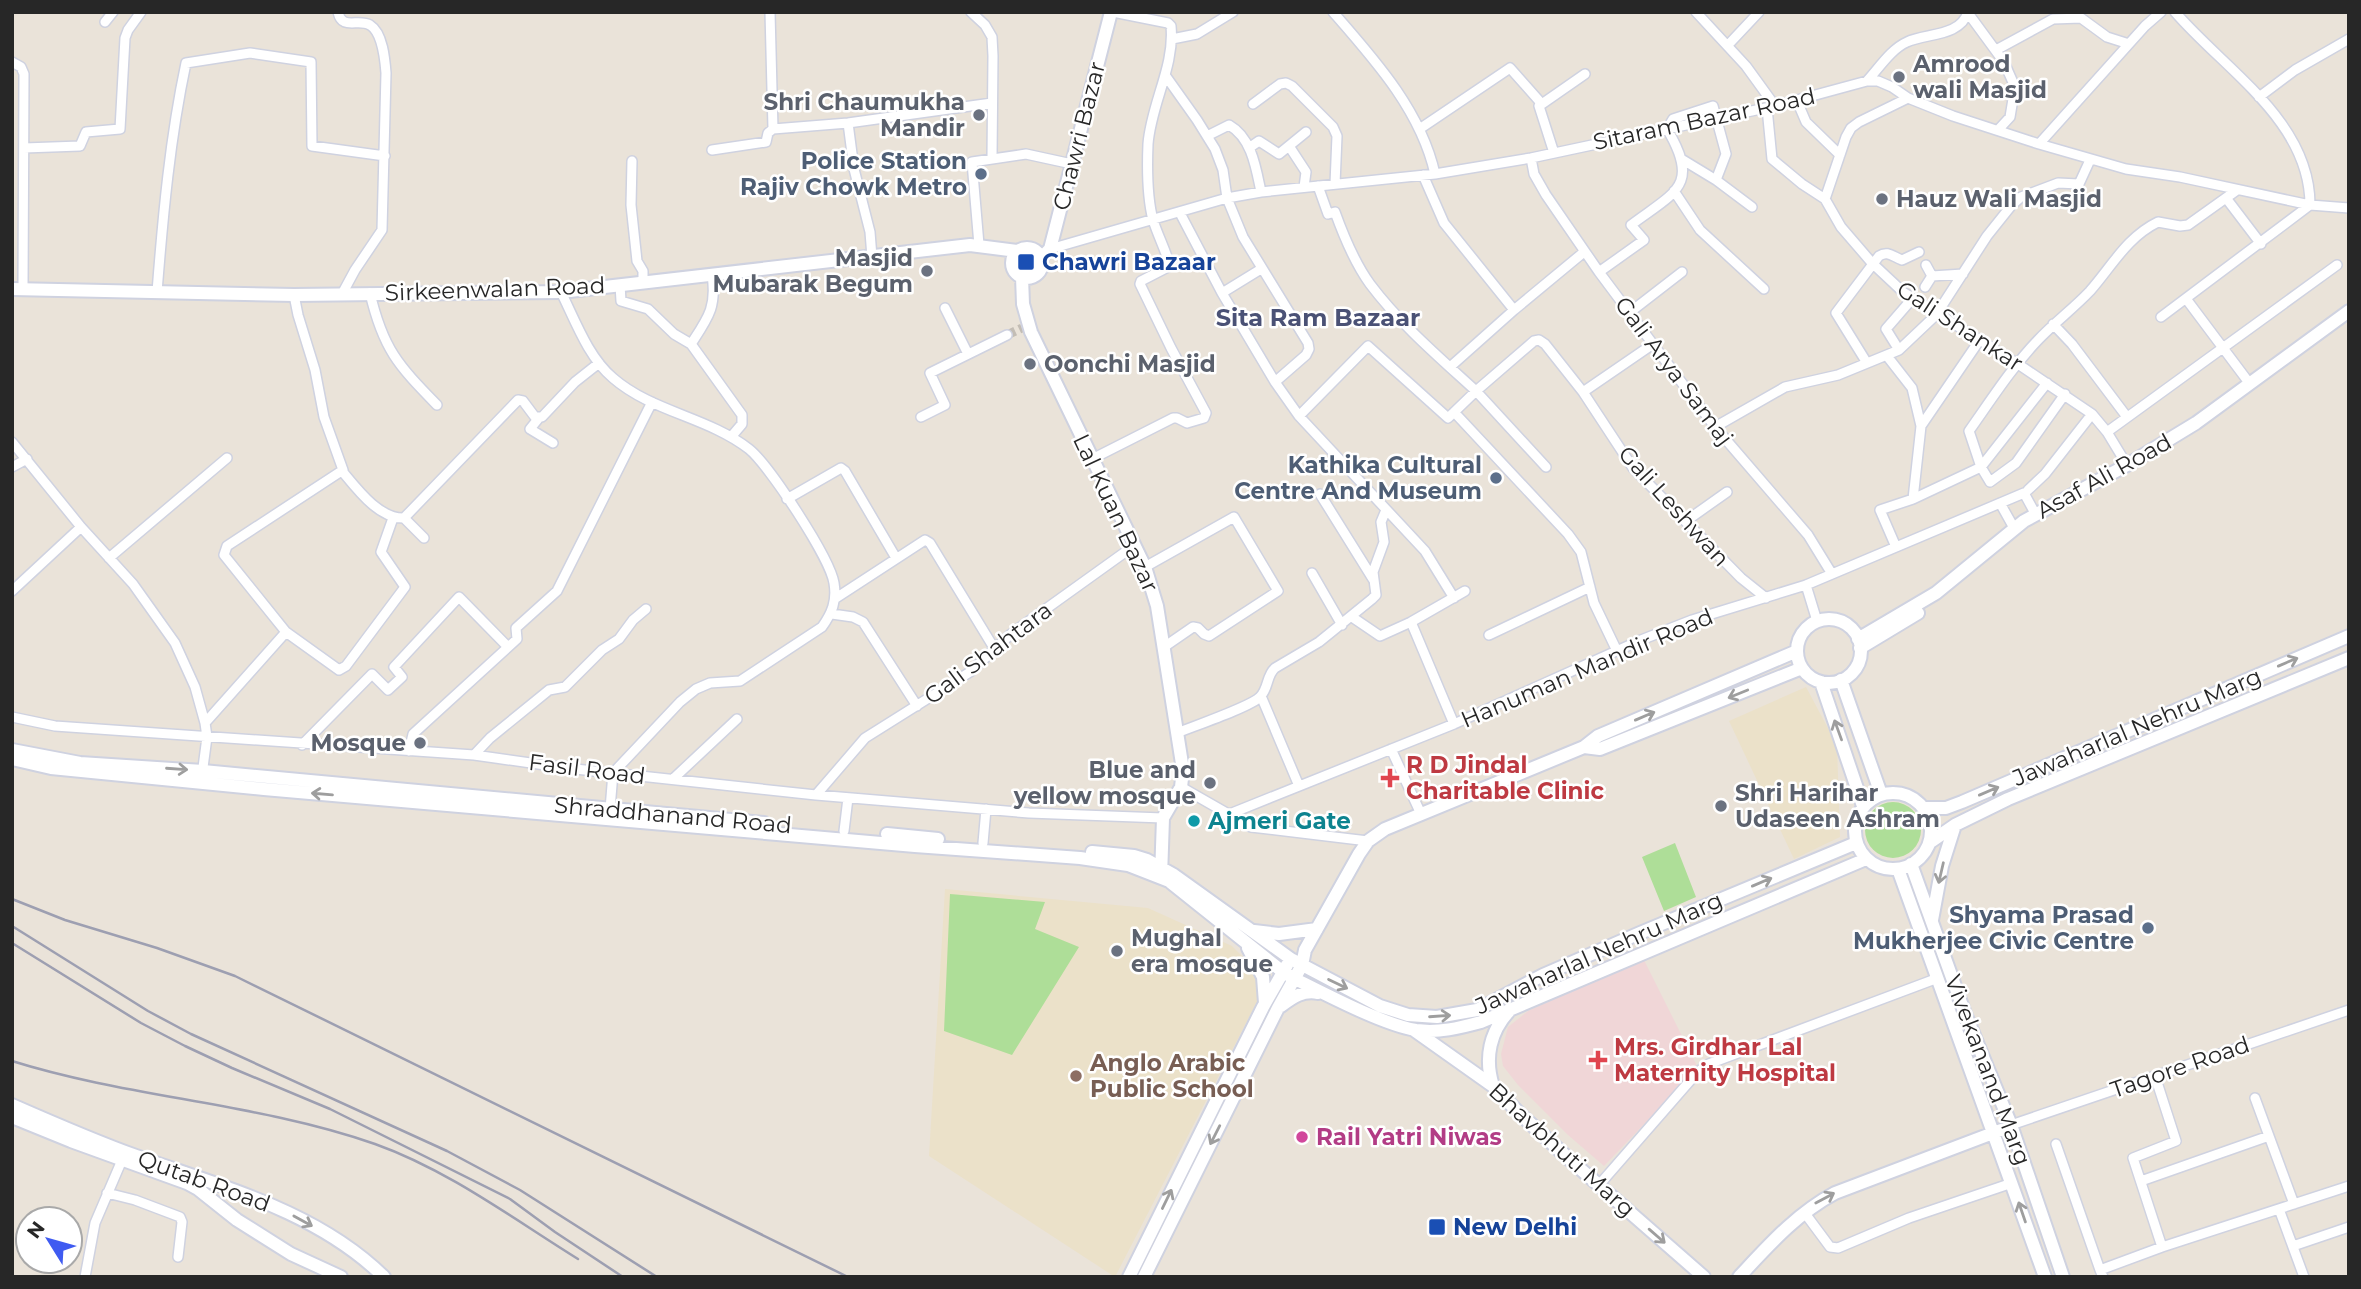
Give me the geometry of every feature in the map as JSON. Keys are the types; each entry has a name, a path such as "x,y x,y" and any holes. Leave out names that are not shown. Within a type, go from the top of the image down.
{"main road":[{"name":"Chawri Bazar","path":"1046,253 1112,12"},
{"name":"Sirkeenwalan Road","path":"17,289 295,295 561,292 979,245 1017,251"},
{"path":"1032,248 1046,253 1037,275 1027,278 1017,275 1012,265 1017,251 1032,248"},
{"name":"Lal Kuan Bazar","path":"1022,277 1026,327 1145,567 1157,606 1164,647 1183,770 1181,787"},
{"name":"Asaf Ali Road","path":"1859,644 1936,593 2014,528 2196,423 2349,311"},
{"name":"Asaf Ali Road","path":"1859,644 1941,599 2028,528 2200,430 2349,321"},
{"path":"1836,620 1853,630 1859,644 1856,667 1841,680 1821,682 1802,668 1797,651 1802,633 1817,621 1836,620"},
{"name":"Jawaharlal Nehru Marg","path":"1924,808 1946,808 1962,802 2349,636"},
{"path":"1129,1277 1265,1003 1283,972 1296,962 1305,950 1368,841 1385,829 1584,747 1598,736 1797,651"},
{"name":"Jawaharlal Nehru Marg","path":"1929,843 1955,825 2008,799 2349,658"},
{"path":"1584,747 1600,749 1802,668"},
{"path":"1841,680 1881,794"},
{"path":"1821,682 1863,806"},
{"name":"Shraddhanand Road","path":"12,750 80,763 202,777 915,846 1080,858 1128,865 1174,875 1246,934 1283,972 1295,979"},
{"name":"Shraddhanand Road","path":"12,759 51,768 202,777"},
{"path":"1162,874 1163,818 1181,787"},
{"name":"Shraddhanand Road","path":"355,792 610,809 1134,856 1162,874"},
{"path":"1881,794 1905,794 1924,808 1931,825 1929,843 1922,855 1904,867 1884,868 1866,859 1856,843 1856,821 1863,806 1881,794"},
{"path":"1931,921 1942,866 1955,825"},
{"name":"Jawaharlal Nehru Marg","path":"1296,962 1399,1013 1437,1017 1477,1010 1543,975 1856,843"},
{"name":"Jawaharlal Nehru Marg","path":"1295,979 1414,1030 1455,1029 1481,1022 1866,859"},
{"name":"Vivekanand Marg","path":"1904,867 1931,921 1964,1011 2011,1125 2063,1277"},
{"name":"Vivekanand Marg","path":"1904,867 1937,978 2045,1277"},
{"path":"1265,1003 1263,977 1246,934 1279,934 1317,929"},
{"name":"Shraddhanand Road","path":"1246,934 1296,962"},
{"path":"1144,1277 1295,979 1296,962"},
{"path":"1278,1008 1301,993 1310,991 1325,994"},
{"path":"1493,1086 1489,1065 1492,1040 1504,1017 1513,1007"},
{"name":"Bhavbhuti Marg","path":"1414,1030 1493,1086 1531,1124 1704,1277"},
{"name":"Qutab Road","path":"12,1105 189,1179 237,1220 290,1254 339,1277"},
{"name":"Qutab Road","path":"12,1117 122,1160 275,1205 365,1258 384,1277"},
{"path":"1739,1277 1804,1212 1835,1193 2011,1125"}],"street":[{"path":"104,22 113,12"},
{"path":"23,148 80,146 86,132 120,129 125,38 141,12"},
{"path":"338,12 339,19 343,22 370,25 382,47 386,73 382,230 342,294"},
{"path":"770,12 774,129"},
{"path":"971,12 985,25 992,37 992,158"},
{"path":"1092,459 1173,418 1190,423 1206,416 1140,284 1170,266 1153,219 1148,143 1152,116 1165,75 1172,39 1171,26 1168,23 1112,12"},
{"path":"1172,39 1197,34 1233,12"},
{"path":"1333,12 1396,91 1421,128 1435,174"},
{"path":"1696,12 1746,66 1771,107 1772,159 1825,199 1851,128 1908,98"},
{"path":"1728,45 1759,12"},
{"path":"1867,81 1905,43 1961,25 1968,12 2004,62 2015,87 2010,117 1998,130"},
{"path":"2039,144 2161,12"},
{"path":"2175,12 2270,108 2295,148 2307,175 2311,205"},
{"path":"1996,50 2053,19 2081,18 2107,37 2129,44"},
{"path":"2259,97 2295,70 2349,39"},
{"path":"157,292 164,199 186,63 250,53 311,62 312,146 385,156"},
{"path":"12,62 21,67 24,74 17,289"},
{"path":"1421,128 1510,68 1541,103"},
{"path":"1553,153 1539,109 1541,103 1585,74"},
{"path":"1165,75 1208,136 1223,170 1227,198 1243,237 1308,343 1306,355 1275,382"},
{"path":"1867,81 1892,87 1930,108 2090,160 2311,205 2349,208"},
{"name":"Sitaram Bazar Road","path":"1046,253 1227,198 1304,187 1435,174 1531,158 1771,107 1867,81"},
{"path":"1253,104 1280,83 1292,86 1332,127 1337,136 1335,184"},
{"path":"1797,101 1806,122 1840,155"},
{"path":"712,150 766,142 768,133 774,129 848,123 992,103"},
{"path":"1715,118 1726,154 1716,180"},
{"path":"848,123 854,169 870,232 872,257"},
{"path":"1208,136 1229,125 1234,128 1255,159 1261,192"},
{"path":"1599,272 1644,240 1631,225 1674,191 1683,175 1683,160 1667,130"},
{"path":"1249,148 1259,141 1276,154 1306,132"},
{"path":"1289,146 1306,173 1304,187"},
{"path":"979,245 971,164 974,160 1027,155 1072,164"},
{"name":"Gali Arya Samaj","path":"1531,158 1534,174 1545,195 1599,272 1715,427 1808,536 1832,574"},
{"path":"1683,160 1752,207"},
{"path":"1715,427 1785,387 1838,375 1899,350 1936,315 1998,221 2021,197 2058,183 2078,184 2090,160"},
{"path":"632,161 631,205 637,261 643,271 643,282"},
{"path":"1423,175 1444,223 1514,310"},
{"path":"1318,186 1328,214 1335,212 1348,247 1371,284 1546,467"},
{"path":"2065,394 2016,463 1990,482 1980,467 1969,430 2018,364 2053,324 2092,288 2113,258 2149,226 2158,222 2188,225 2237,190"},
{"path":"1674,191 1700,230 1763,289"},
{"path":"2225,198 2261,244"},
{"name":"Gali Shankar","path":"1825,199 1841,227 1872,263 1912,299 2065,394 2092,414 2107,432 2127,465"},
{"path":"2161,317 2311,205"},
{"path":"1180,213 1222,293 1275,382 1299,416 1425,551 1454,598"},
{"path":"1450,368 1584,251"},
{"path":"1867,363 1836,313 1872,263 1884,253 1902,260 1919,252"},
{"path":"1926,265 1931,276"},
{"path":"2107,432 2337,265"},
{"path":"1222,293 1261,270"},
{"path":"1629,313 1682,272"},
{"path":"1931,276 1963,274"},
{"path":"691,344 711,313 715,294 712,275"},
{"path":"1925,287 1931,276"},
{"path":"620,285 621,301 648,309 674,334 691,344 742,415 742,424 731,437"},
{"path":"561,292 599,363 611,377 629,391 731,437 750,450 814,540 834,580 836,598 832,614 822,627 740,681 710,683 696,689 663,718 613,773 610,809"},
{"path":"370,293 378,325 391,354 437,405"},
{"path":"295,295 324,416 342,471 383,513 393,519 404,518 518,400 523,401 538,419"},
{"path":"1899,350 1886,329 1912,299"},
{"path":"2187,300 2250,384"},
{"path":"945,309 968,354"},
{"path":"2053,324 2073,344 2127,418"},
{"path":"920,417 945,405 930,373 1007,335"},
{"name":"Gali Leshwan","path":"1476,391 1534,341 1539,340 1545,344 1583,392 1633,468 1741,578 1766,598"},
{"path":"1921,426 1979,341"},
{"path":"1583,392 1653,344"},
{"path":"1299,416 1368,346 1451,415 1568,534 1581,552 1600,617 1617,651"},
{"path":"1887,356 1912,388 1921,426 1913,499"},
{"path":"553,443 530,429 575,382 599,363"},
{"path":"1896,547 1880,510 1913,499 1980,467 2047,383"},
{"path":"1451,415 1476,391"},
{"path":"409,751 413,734 517,639 516,628 557,591 652,402"},
{"name":"Hanuman Mandir Road","path":"1227,815 1454,724 1692,620 1806,585 2026,491 2045,474 2092,414"},
{"path":"12,442 152,609 175,643 195,687 205,723 202,777"},
{"path":"109,558 227,458"},
{"path":"12,467 27,459"},
{"path":"787,499 841,468 896,558"},
{"path":"342,471 225,549 226,558 286,632 339,670 346,666 405,587 381,552 393,519"},
{"path":"2026,491 2036,515"},
{"path":"1686,521 1727,492"},
{"path":"1177,733 1256,700 1266,688 1269,673 1319,642 1376,595 1373,579 1320,494"},
{"path":"2000,503 2014,528"},
{"path":"1373,579 1384,542 1381,522 1386,510"},
{"path":"1145,567 1234,517 1278,591 1209,636 1192,627 1164,647"},
{"path":"404,518 424,538"},
{"path":"12,591 81,527"},
{"path":"836,598 925,540 930,543 994,648"},
{"name":"Gali Shahtara","path":"816,795 865,738 970,672 994,648 1135,545"},
{"path":"1312,573 1342,625"},
{"path":"1806,585 1817,621"},
{"path":"1489,635 1590,587"},
{"path":"1352,617 1381,636 1465,591"},
{"path":"302,745 372,674 388,690 402,677 394,667 459,597 508,647"},
{"path":"474,755 490,738 549,690 565,687 602,650 619,639 633,620 646,609"},
{"path":"832,614 853,617 863,622 917,706"},
{"path":"1411,622 1454,724"},
{"path":"205,723 286,632"},
{"path":"1261,696 1298,786"},
{"name":"Fasil Road","path":"12,717 55,726 474,755 816,795 986,809 1163,818"},
{"path":"673,779 737,719"},
{"path":"1391,749 1421,814"},
{"path":"1181,787 1251,827 1368,841"},
{"path":"844,831 848,797"},
{"path":"983,843 986,809"},
{"path":"1599,1185 1706,1065 1937,978"},
{"name":"Tagore Road","path":"2011,1125 2349,1010"},
{"path":"2155,1076 2176,1141 2133,1158 2162,1247"},
{"path":"2255,1098 2294,1204"},
{"path":"2141,1181 2269,1136"},
{"path":"2056,1143 2101,1273 2162,1247 2349,1186"},
{"path":"85,1277 95,1223 122,1160"},
{"path":"1804,1212 1830,1247 1838,1248 1909,1218 2012,1183"},
{"path":"107,1193 180,1217 182,1222 178,1257"},
{"path":"2279,1209 2304,1277"},
{"path":"2293,1246 2349,1227"}],"shaded area":[{"path":"1806,687 1837,745 1840,837 1794,859 1729,721"},
{"name":"Anglo Arabic Public School","path":"945,889 1148,908 1232,946 1252,966 1260,996 1115,1277 929,1156"},
{"name":"Mrs. Girdhar Lal Maternity Hospital","path":"1643,958 1698,1068 1604,1166 1568,1135 1518,1085 1503,1066 1501,1054 1508,1027 1528,1011"}],"green space":[{"path":"1893,802 1904,804 1913,810 1919,819 1919,841 1913,850 1904,856 1893,858 1882,856 1873,850 1867,841 1865,830 1867,819 1873,810 1882,804"},
{"path":"1675,843 1696,897 1664,911 1642,857"},
{"path":"950,894 1045,902 1035,929 1079,947 1012,1055 944,1031"}],"tunnel":[{"path":"1007,335 1022,328"}],"railway":[{"path":"12,899 65,920 157,948 235,976 848,1277"},
{"path":"12,926 148,1011 191,1034 447,1151 520,1190 657,1277"},
{"path":"12,943 141,1023 185,1046 330,1109 510,1199 623,1277"},
{"path":"12,1061 102,1084 286,1119 375,1144 454,1181 578,1259"}],"place":[{"name":"Amrood wali Masjid","path":"1899,77"},
{"name":"Shri Chaumukha Mandir","path":"979,115"},
{"name":"Police Station Rajiv Chowk Metro","path":"981,174"},
{"name":"Hauz Wali Masjid","path":"1882,199"},
{"name":"Chawri Bazaar","path":"1026,262"},
{"name":"Masjid Mubarak Begum","path":"927,271"},
{"name":"Oonchi Masjid","path":"1030,364"},
{"name":"Kathika Cultural Centre And Museum","path":"1496,478"},
{"name":"Mosque","path":"420,743"},
{"name":"R D Jindal Charitable Clinic","path":"1390,778"},
{"name":"Blue and yellow mosque","path":"1210,783"},
{"name":"Shri Harihar Udaseen Ashram","path":"1721,806"},
{"name":"Ajmeri Gate","path":"1194,821"},
{"name":"Shyama Prasad Mukherjee Civic Centre","path":"2148,928"},
{"name":"Mughal era mosque","path":"1117,951"},
{"name":"Mrs. Girdhar Lal Maternity Hospital","path":"1598,1060"},
{"name":"Anglo Arabic Public School","path":"1076,1076"},
{"name":"Rail Yatri Niwas","path":"1302,1137"},
{"name":"New Delhi","path":"1437,1227"}],"district":[{"name":"Sita Ram Bazaar","path":"1318,318"}]}
